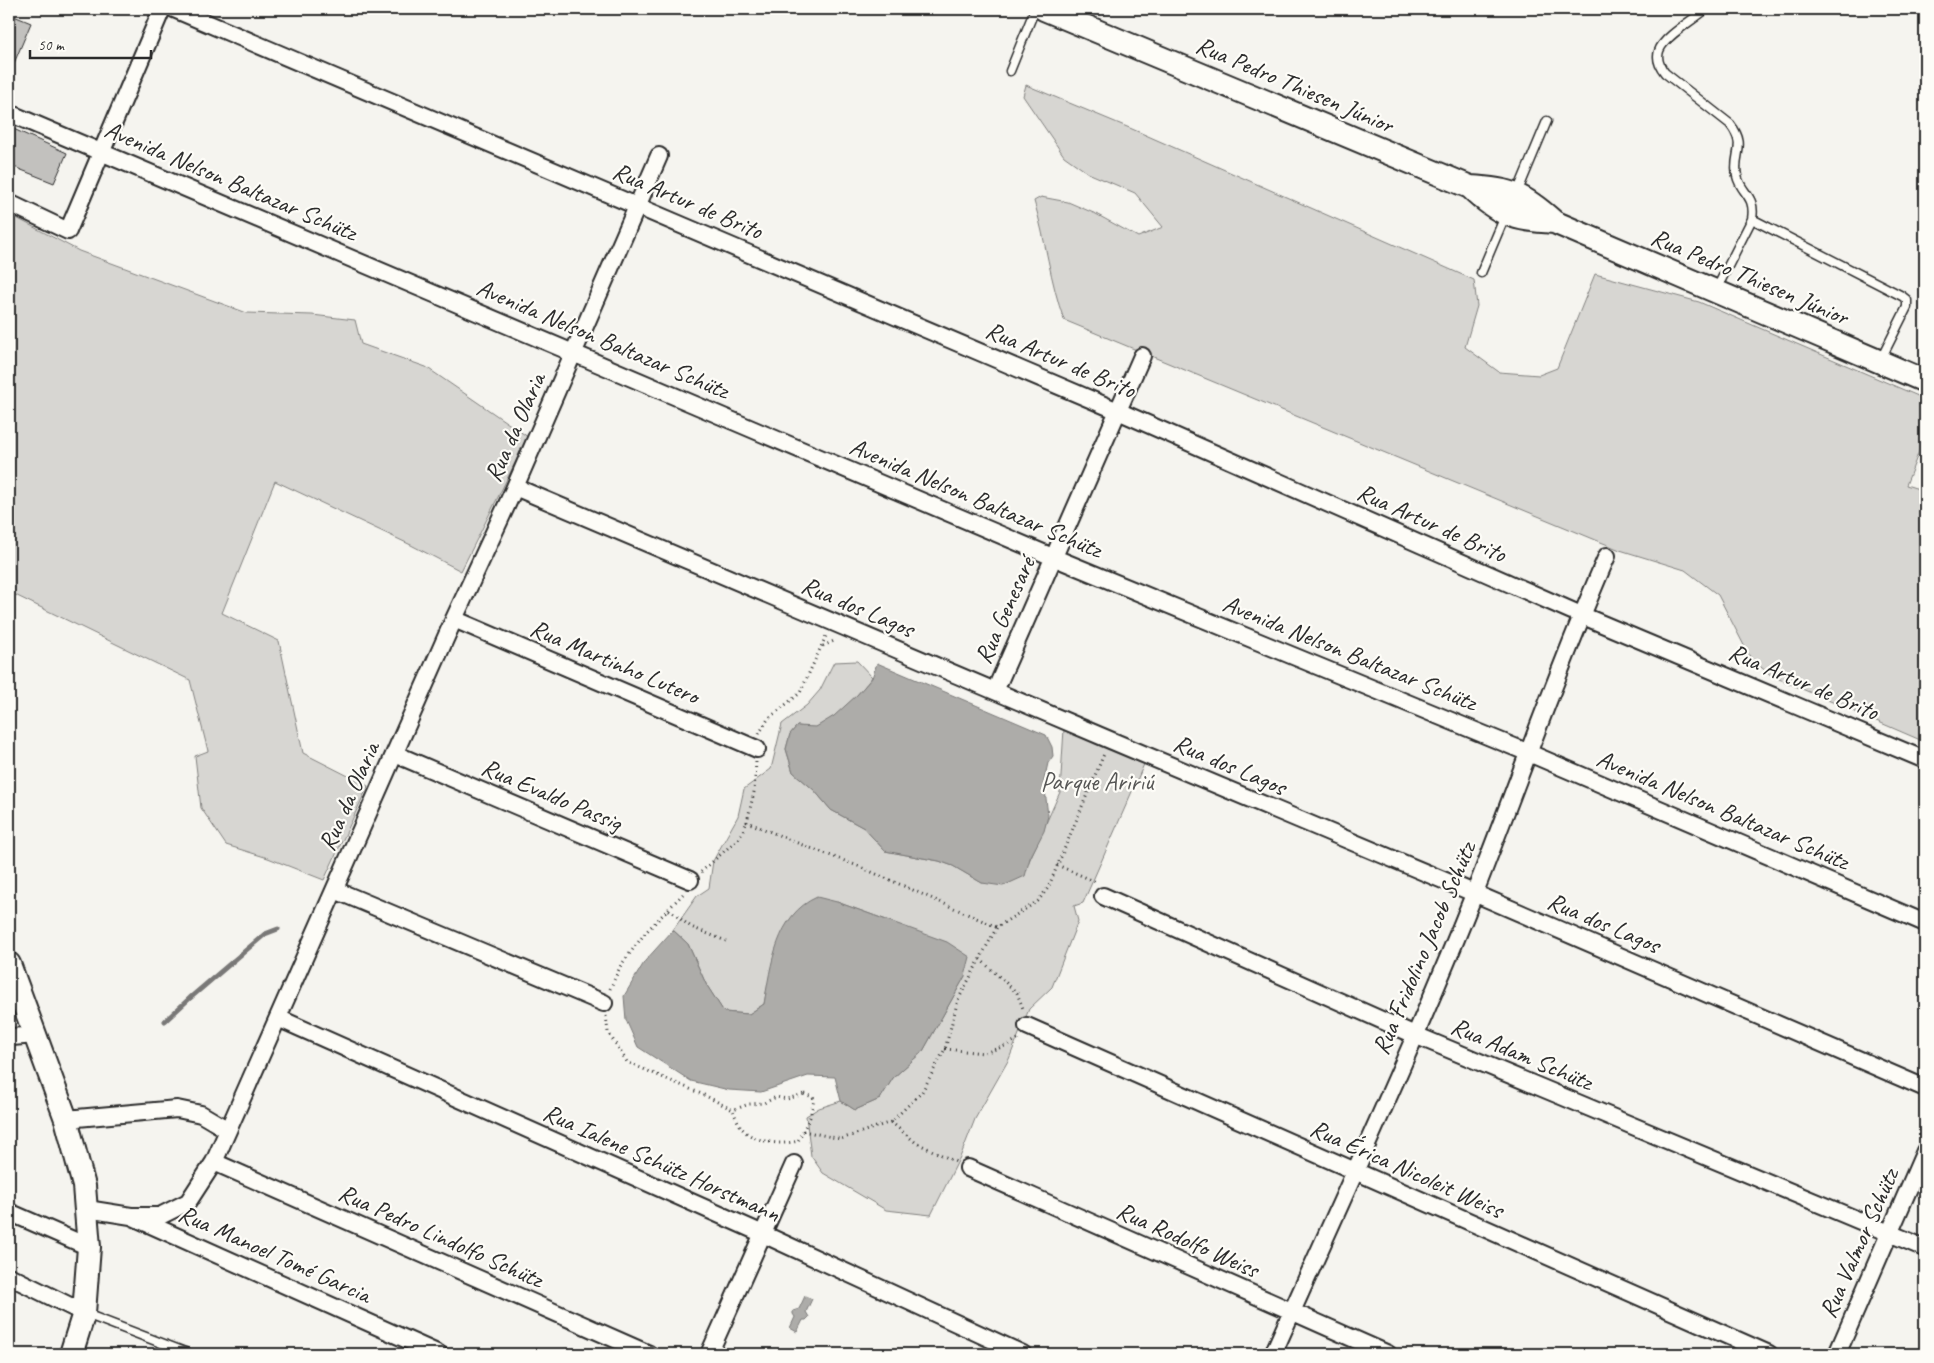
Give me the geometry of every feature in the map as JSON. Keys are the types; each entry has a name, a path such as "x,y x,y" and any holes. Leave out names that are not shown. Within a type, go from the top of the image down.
{"main road":[{"name":"Rua Pedro Thiesen Júnior","path":"1044,9 1554,222 1925,381"},
{"path":"9,964 66,1119 84,1186 89,1247 84,1313 71,1354"}],"street":[{"path":"9,203 68,231 162,9"},
{"name":"Rua Artur de Brito","path":"174,9 1118,411 1581,615 1925,760"},
{"name":"Avenida Nelson Baltazar Schütz","path":"9,112 1055,558 1529,753 1925,923"},
{"name":"Rua da Olaria","path":"131,1216 160,1216 188,1202 214,1162 454,619 516,487 659,156"},
{"name":"Rua Genesaré","path":"995,692 1142,356"},
{"name":"Rua dos Lagos","path":"516,487 995,692 1474,893 1925,1088"},
{"name":"Rua Fridolino Jacob Schütz","path":"1273,1354 1415,1035 1474,893 1581,615 1607,556"},
{"name":"Rua Martinho Lutero","path":"454,619 757,749"},
{"name":"Rua Evaldo Passig","path":"395,754 690,880"},
{"path":"335,890 604,1003"},
{"name":"Rua Adam Schütz","path":"1103,896 1415,1035 1925,1248"},
{"name":"Rua Ialene Schütz Horstmann","path":"278,1018 763,1234 1023,1354"},
{"name":"Rua Érica Nicoleit Weiss","path":"1027,1026 1355,1173 1769,1354"},
{"path":"9,1036 35,1035"},
{"path":"66,1119 177,1109 201,1114 228,1130"},
{"name":"Rua Valmor Schütz","path":"1837,1354 1925,1151"},
{"name":"Rua Pedro Lindolfo Schütz","path":"214,1162 649,1354"},
{"path":"709,1354 794,1164"},
{"name":"Rua Rodolfo Weiss","path":"968,1168 1388,1354"},
{"name":"Rua Manoel Tomé Garcia","path":"87,1209 131,1216 439,1354"},
{"path":"9,1212 89,1247"},
{"path":"9,1276 84,1313"}],"lane":[{"path":"1010,70 1035,9"},
{"path":"1706,9 1666,40 1659,51 1659,64 1665,73 1730,124 1740,142 1737,177 1754,208 1752,219 1716,291"},
{"path":"1482,272 1547,120"},
{"path":"1752,219 1907,300 1907,308 1879,362"},
{"path":"84,1313 190,1354"}],"path":[{"path":"733,1110 750,1104 764,1103 776,1097 787,1099 798,1095 809,1095 814,1100 810,1117 798,1141 785,1144 747,1134 739,1124 733,1110 704,1095 627,1062 608,1032 604,1003 621,965 646,932 684,893 690,880 724,853 739,838 747,822 754,792 757,738 768,719 800,693 823,646"},
{"path":"803,1131 841,1139 891,1122 922,1092 944,1049 958,1000 997,927 1038,901 1048,888 1103,756"},
{"path":"747,822 858,866 997,927"},
{"path":"1057,865 1096,882 1103,896"},
{"path":"669,910 692,927 726,941"},
{"path":"944,1049 984,1053 1018,1040 1027,1026 1017,993 980,959"},
{"path":"891,1122 915,1142 968,1168"}],"green space":[{"path":"1026,85 1132,129 1474,280 1477,306 1465,347 1499,372 1539,375 1557,368 1595,274 1699,302 1925,399 1925,436 1906,485 1925,491 1925,742 1772,676 1751,659 1718,595 1685,570 1620,550 1064,320 1055,291 1034,201 1041,197 1068,202 1096,214 1138,237 1163,227 1135,193 1088,173 1064,156 1023,96"},
{"path":"9,214 79,251 247,313 312,315 355,320 361,344 426,367 528,437 461,571 411,545 275,481 222,613 279,641 303,753 368,786 324,880 268,858 226,845 201,808 195,756 208,751 190,680 9,592"},
{"name":"Parque Aririú","path":"857,661 872,677 854,698 832,718 815,728 797,726 790,734 786,749 793,772 814,790 831,810 864,828 885,851 939,861 953,866 982,883 1022,877 1060,792 1064,729 1145,762 1083,903 1074,906 1078,921 1052,987 1029,1009 1009,1059 975,1119 961,1155 931,1215 886,1210 823,1173 811,1156 806,1116 819,1108 841,1101 855,1110 880,1099 893,1078 923,1051 965,976 892,922 837,902 767,988 764,1004 749,1014 724,1012 706,984 688,944 673,930 697,896 709,888 713,861 738,816 744,789 771,769 782,724 807,705 820,690 834,662"}],"shaded area":[{"path":"877,663 1046,735 1052,747 1053,756 1048,763 1044,781 1048,816 1044,831 1030,858 1025,876 1003,886 982,883 953,866 939,861 885,851 864,828 831,810 814,790 793,772 786,749 790,734 797,726 816,727 834,716 872,678"},
{"path":"817,897 837,902 947,942 970,957 965,976 923,1051 893,1078 880,1099 855,1110 841,1101 835,1077 808,1076 761,1092 729,1090 691,1081 638,1047 626,1020 624,996 645,961 673,930 688,944 706,984 724,1012 749,1014 764,1004 769,973 784,928 803,905"},
{"path":"805,1296 812,1299 806,1312 809,1317 803,1320 797,1332 790,1328 795,1317 793,1311 799,1309"}],"building":[{"path":"9,14 31,23 9,75"},
{"path":"9,127 67,153 54,183 9,165"}],"waterway":[{"path":"165,1021 265,934 278,929"}]}
